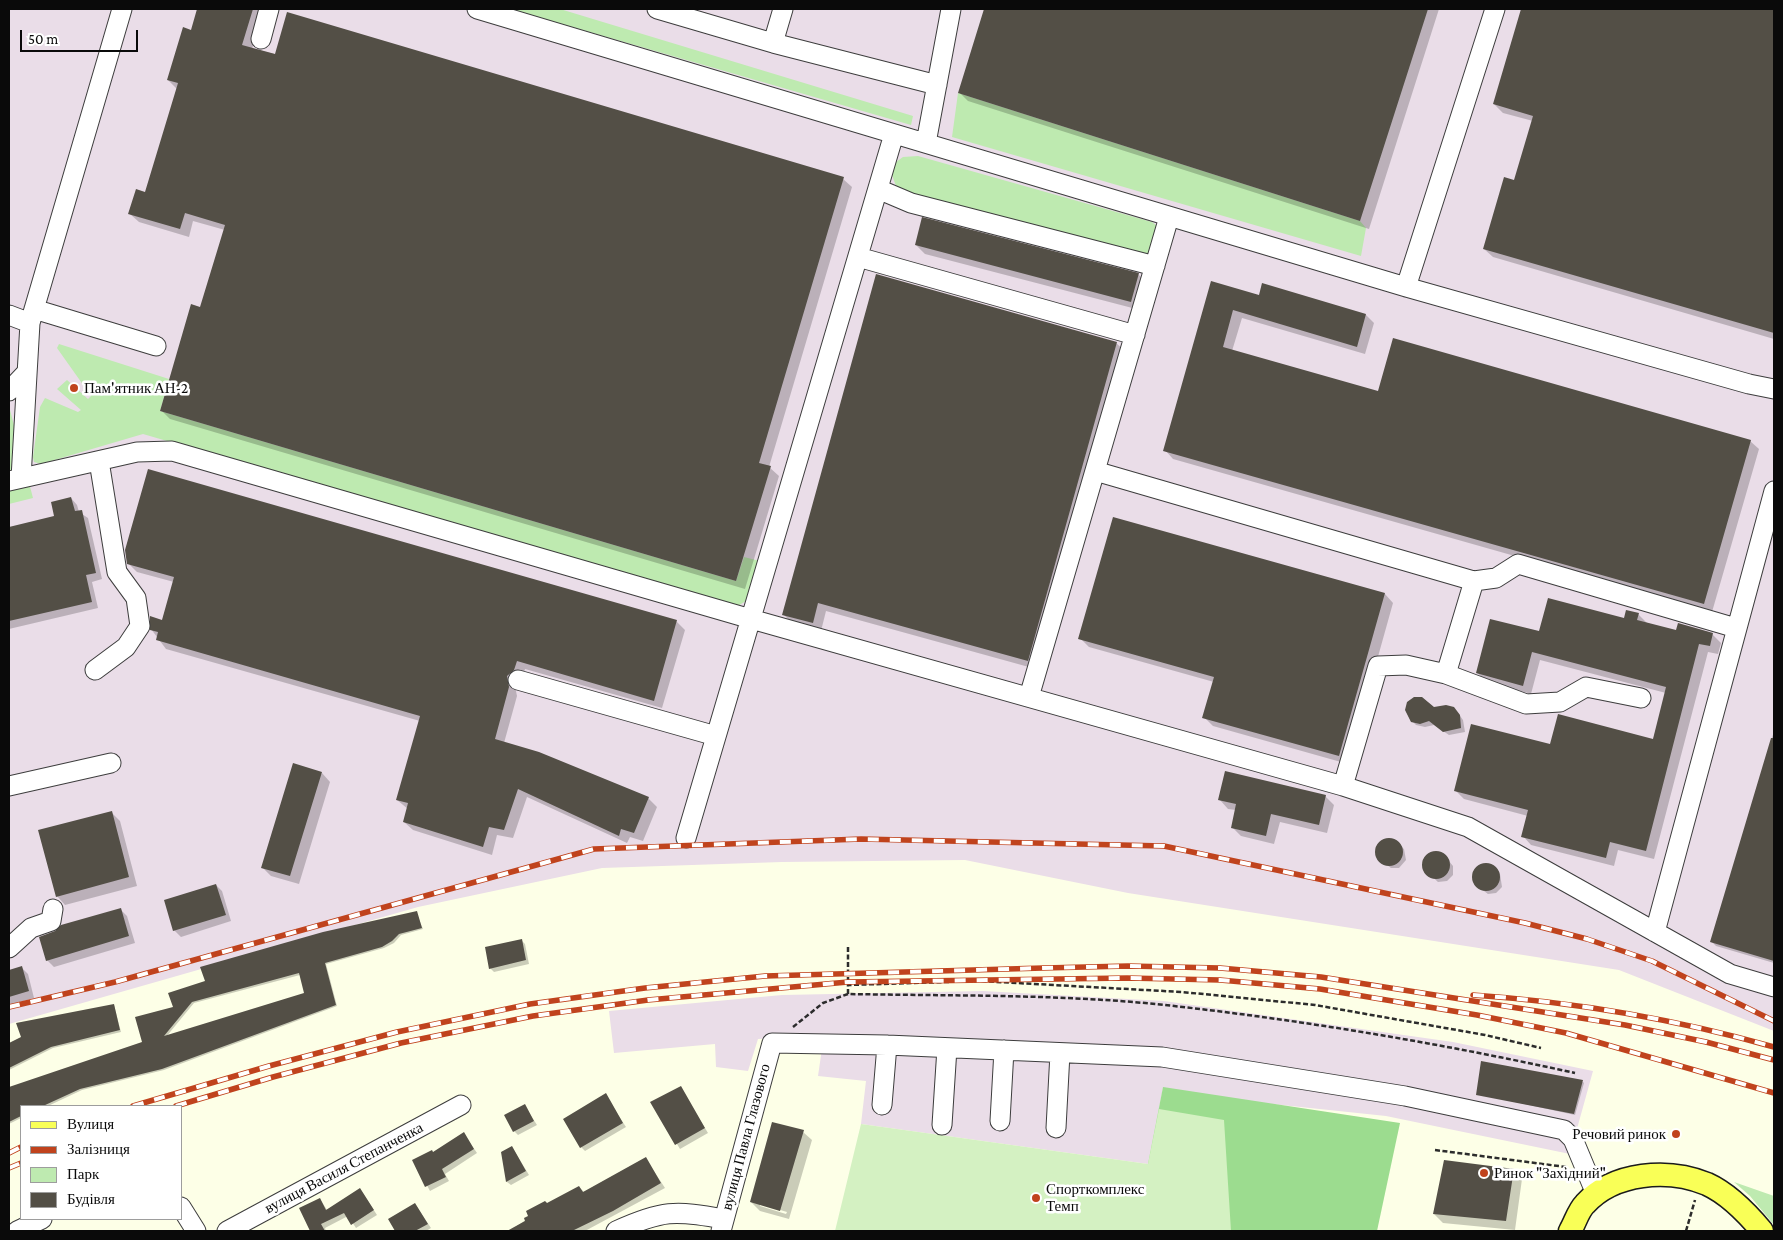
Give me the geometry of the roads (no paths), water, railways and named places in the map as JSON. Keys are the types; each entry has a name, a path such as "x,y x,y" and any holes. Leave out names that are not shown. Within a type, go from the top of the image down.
{"main road":[{"path":"1570,1231 1583,1205 1613,1182 1664,1175 1707,1184 1729,1198 1749,1215 1762,1231"}],"street":[{"path":"122,9 32,316 15,479 138,452 172,451 751,619 1343,786 1468,827 1730,974 1774,987"},
{"path":"262,38 269,9"},
{"path":"476,9 1406,287 1749,384 1774,389"},
{"path":"657,9 773,43 937,86"},
{"path":"773,43 783,9"},
{"path":"926,143 951,9"},
{"path":"1406,287 1495,9"},
{"path":"686,838 894,134"},
{"path":"878,190 911,203 1155,266"},
{"path":"1029,697 1169,217"},
{"path":"858,257 1135,335"},
{"path":"9,314 32,316 156,346"},
{"path":"9,391 27,372"},
{"path":"95,670 126,647 140,626 136,598 117,572 99,461"},
{"path":"1095,471 1474,580 1496,578 1518,564 1736,628"},
{"path":"1655,932 1774,491"},
{"path":"1446,674 1474,580"},
{"path":"1343,786 1378,666 1406,665 1446,674 1526,704 1560,702 1586,687 1641,698"},
{"path":"518,680 716,736"},
{"path":"9,786 111,763"},
{"path":"9,948 31,928 51,920 53,909"},
{"name":"вулиця Павла Глазового","path":"723,1225 772,1043 887,1045"},
{"path":"882,1105 887,1045 1162,1057 1405,1096 1564,1130 1573,1139 1596,1194"},
{"path":"942,1126 948,1048"},
{"path":"1000,1121 1004,1050"},
{"path":"1056,1128 1060,1053"},
{"name":"вулиця Василя Степанченка","path":"227,1231 461,1105"},
{"path":"182,1209 196,1231"},
{"path":"616,1231 644,1218 672,1212 723,1225"},
{"path":"16,1231 40,1220"}],"railway":[{"path":"9,1007 115,982 594,849 861,839 1164,846 1525,923 1587,939 1652,961 1774,1021"},
{"path":"136,1105 269,1066 397,1032 530,1004 645,988 765,976 1043,968 1128,966 1220,968 1321,977 1625,1025 1706,1042 1774,1060"},
{"path":"179,1105 273,1077 401,1043 533,1016 648,1000 848,982 1127,978 1220,980 1320,989 1477,1015 1566,1033 1774,1093"},
{"path":"1473,995 1549,1002 1625,1013 1700,1028 1774,1047"},
{"path":"9,1153 20,1148"},
{"path":"9,1168 20,1163"}],"place":[{"name":"Пам'ятник АН-2","path":"74,388"},
{"name":"Речовий ринок","path":"1676,1134"},
{"name":"Ринок \"Західний\"","path":"1484,1173"},
{"name":"Спорткомплекс Темп","path":"1036,1198"}]}
